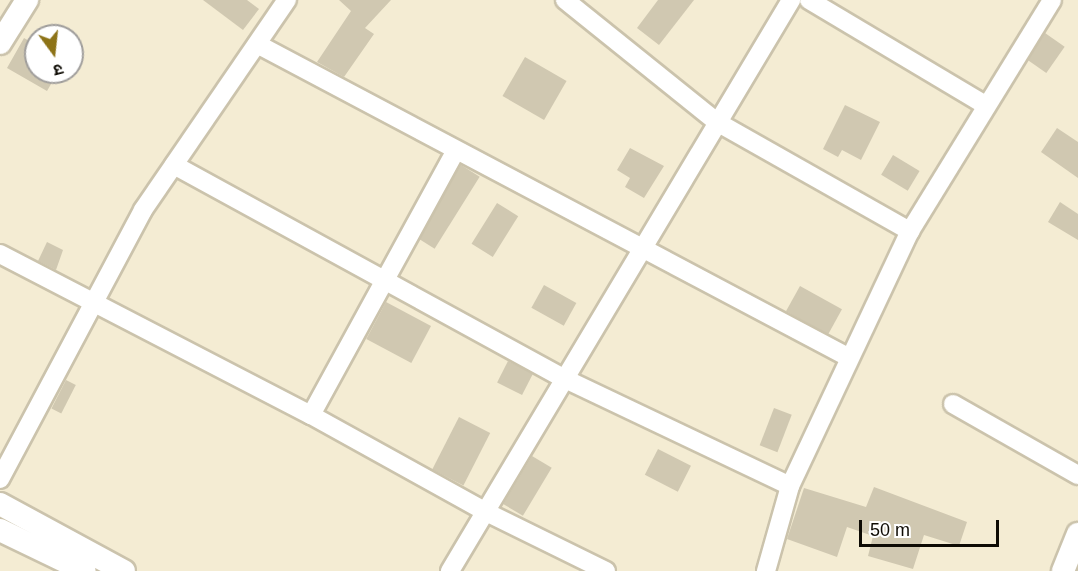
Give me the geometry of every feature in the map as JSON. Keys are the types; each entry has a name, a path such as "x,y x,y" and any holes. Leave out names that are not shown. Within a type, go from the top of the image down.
{"street":[{"path":"0,43 27,0"},
{"path":"0,479 143,210 287,0"},
{"path":"450,571 562,378 790,0"},
{"path":"809,0 985,105"},
{"path":"766,571 790,486 848,357 910,231 985,105 1052,0"},
{"path":"574,3 717,122 910,231"},
{"path":"257,44 848,357"},
{"path":"311,415 456,150"},
{"path":"174,165 562,378 790,486"},
{"path":"0,254 311,415 484,511 606,571"},
{"path":"953,404 1078,475"},
{"path":"0,504 124,571"},
{"path":"0,530 85,571"},
{"path":"1063,571 1078,534"}],"building":[{"path":"203,0 247,0 259,9 243,30"},
{"path":"339,0 391,0 365,28 374,34 344,77 317,62 351,11"},
{"path":"658,0 694,0 659,45 637,28"},
{"path":"1045,33 1065,47 1046,73 1027,59"},
{"path":"24,38 24,78 7,68"},
{"path":"525,57 567,81 544,120 502,96"},
{"path":"35,84 51,84 47,91"},
{"path":"845,105 880,122 861,160 842,150 838,157 823,149"},
{"path":"1057,128 1078,142 1078,178 1041,152"},
{"path":"630,148 664,166 644,198 625,187 630,178 617,170"},
{"path":"893,155 920,171 908,191 881,175"},
{"path":"461,165 480,177 435,249 416,237"},
{"path":"1060,202 1078,214 1078,240 1048,222"},
{"path":"497,203 518,216 493,257 472,244"},
{"path":"47,242 63,250 56,270 38,261"},
{"path":"544,285 576,303 564,326 531,308"},
{"path":"800,286 842,309 828,335 786,311"},
{"path":"386,302 431,326 411,363 366,339"},
{"path":"508,361 533,374 522,395 497,382"},
{"path":"66,380 76,385 61,414 51,409"},
{"path":"774,408 792,415 777,452 760,445"},
{"path":"459,417 490,433 463,485 432,470"},
{"path":"658,449 691,466 678,492 645,475"},
{"path":"532,456 552,468 523,516 503,504"},
{"path":"874,487 967,522 959,546 924,535 913,569 868,556 873,536 847,527 837,557 787,539 804,488 866,507"}]}
